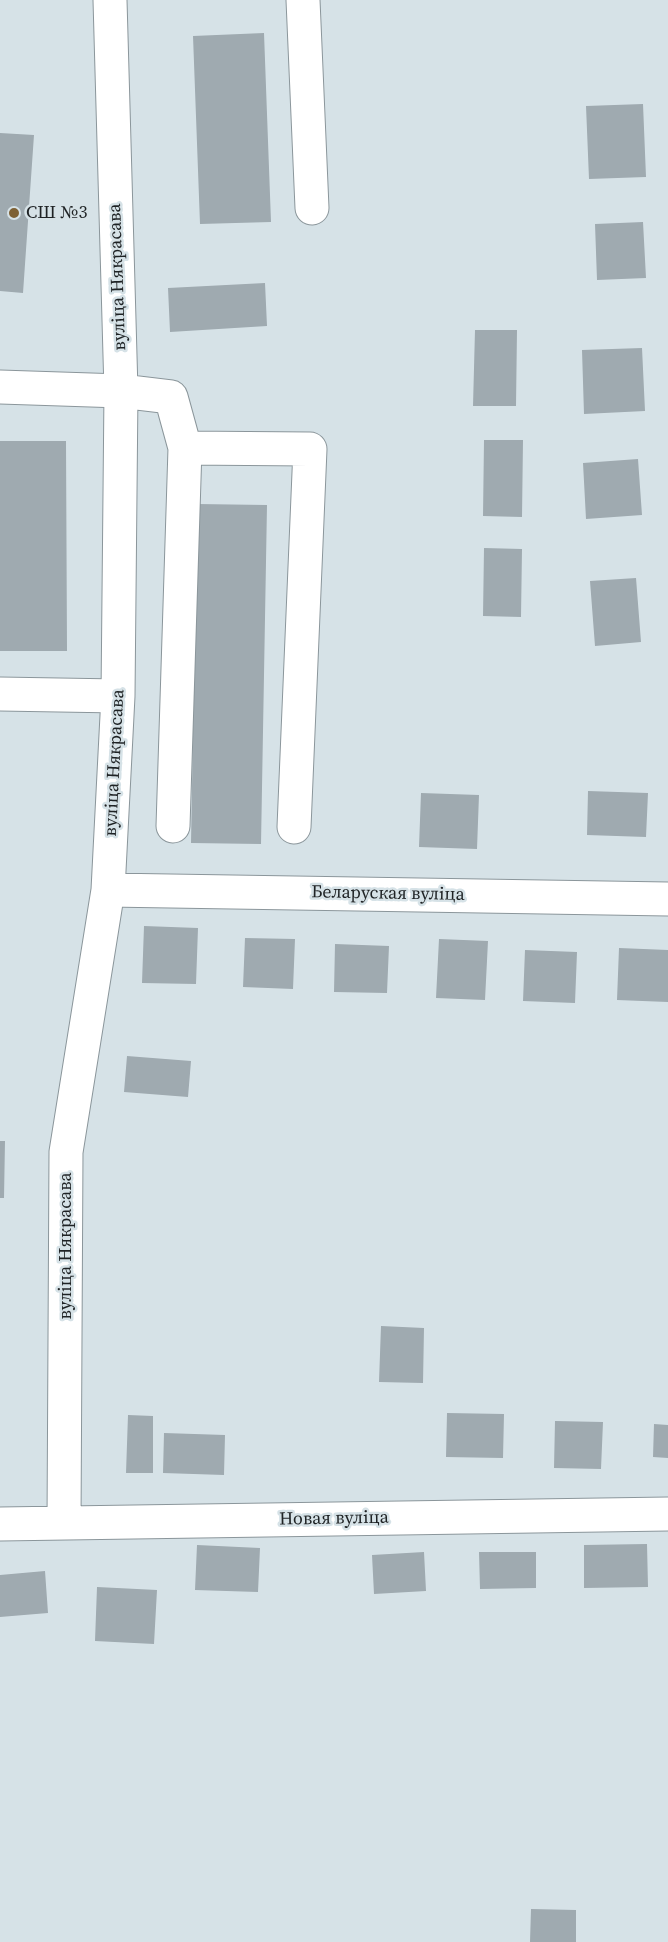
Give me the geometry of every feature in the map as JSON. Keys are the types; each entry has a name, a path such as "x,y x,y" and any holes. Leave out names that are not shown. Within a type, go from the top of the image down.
{"street":[{"name":"вуліца Някрасава","path":"64,1523 66,1152 108,890 118,696 121,391 110,0"},
{"path":"303,0 312,208"},
{"path":"0,387 121,391 171,397 185,448 172,826"},
{"path":"185,448 310,449 294,827"},
{"path":"0,694 118,696"},
{"name":"Беларуская вуліца","path":"108,890 668,899"},
{"name":"Новая вуліца","path":"0,1524 668,1514"}],"building":[{"path":"264,33 271,222 200,224 193,36"},
{"path":"643,104 646,177 589,179 586,106"},
{"name":"СШ №3","path":"0,133 34,135 23,293 0,291"},
{"path":"643,222 646,278 597,280 595,224"},
{"path":"265,283 267,326 170,332 168,288"},
{"path":"475,330 517,330 516,406 473,406"},
{"path":"642,348 645,411 584,414 582,350"},
{"path":"484,440 523,440 522,517 483,516"},
{"path":"0,441 66,441 67,651 0,651"},
{"path":"638,459 642,515 586,519 583,463"},
{"path":"197,504 267,505 261,844 191,843"},
{"path":"484,548 522,549 521,617 483,616"},
{"path":"636,578 641,642 595,646 590,581"},
{"path":"588,791 648,793 646,837 587,835"},
{"path":"421,793 479,795 477,849 419,847"},
{"path":"144,926 198,928 196,984 142,983"},
{"path":"245,938 295,939 293,989 243,987"},
{"path":"439,939 488,941 485,1000 436,998"},
{"path":"335,944 389,946 387,993 334,992"},
{"path":"619,948 668,950 668,1002 617,1000"},
{"path":"525,950 577,952 575,1003 523,1001"},
{"path":"127,1056 191,1061 188,1097 124,1092"},
{"path":"0,1141 5,1141 4,1198 0,1198"},
{"path":"381,1326 424,1328 423,1383 379,1382"},
{"path":"447,1413 504,1414 503,1458 446,1457"},
{"path":"128,1415 153,1416 153,1473 126,1473"},
{"path":"555,1421 603,1422 601,1469 554,1468"},
{"path":"654,1424 668,1425 668,1458 653,1457"},
{"path":"164,1433 225,1435 224,1475 163,1473"},
{"path":"647,1544 648,1587 584,1588 584,1545"},
{"path":"197,1545 260,1548 258,1592 195,1590"},
{"path":"424,1552 426,1591 374,1594 372,1555"},
{"path":"479,1552 536,1552 536,1588 480,1589"},
{"path":"45,1571 48,1613 0,1617 0,1575"},
{"path":"97,1587 157,1590 154,1644 95,1641"},
{"path":"531,1909 576,1910 576,1942 530,1942"}],"place":[{"name":"СШ №3","path":"14,213"}]}
